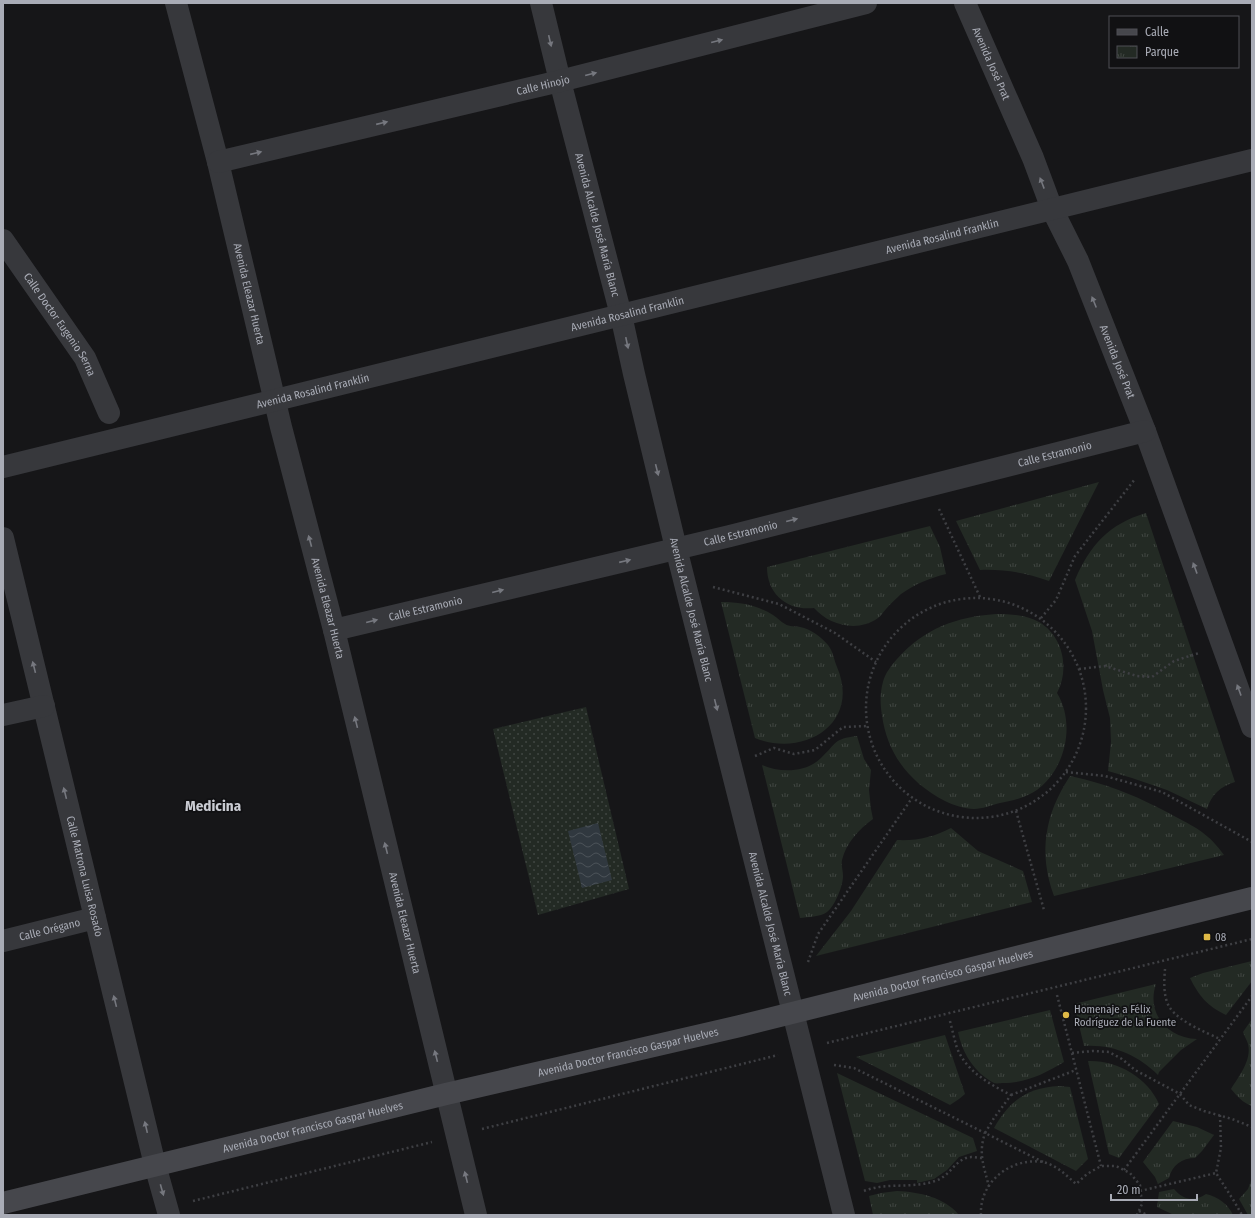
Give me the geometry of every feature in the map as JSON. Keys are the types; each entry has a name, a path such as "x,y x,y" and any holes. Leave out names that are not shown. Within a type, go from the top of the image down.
{"street":[{"name":"Avenida Eleazar Huerta","path":"176,3 218,162 275,400 334,630 476,1215"},
{"name":"Avenida Alcalde José María Blanc","path":"541,3 560,82 621,315 676,548 844,1215"},
{"name":"Calle Hinojo","path":"218,162 560,82 866,3"},
{"name":"Avenida José Prat","path":"966,3 1033,158 1052,209 1078,261 1145,431 1252,727"},
{"name":"Avenida Rosalind Franklin","path":"3,467 1252,160"},
{"name":"Calle Doctor Eugenio Serna","path":"3,240 85,358 109,413"},
{"name":"Calle Estramonio","path":"334,630 676,548 1145,431"},
{"name":"Calle Matrona Luisa Rosado","path":"3,538 155,1165 178,1209"},
{"path":"3,715 44,706"},
{"name":"Avenida Doctor Francisco Gaspar Huelves","path":"3,1203 446,1094 793,1013 1252,898"},
{"name":"Calle Orégano","path":"3,941 95,918"}],"path":[{"path":"1041,618 1056,600 1075,556 1137,477"},
{"path":"938,507 980,597"},
{"path":"710,586 779,604 835,633 876,662"},
{"path":"980,597 1002,600 1022,607 1041,618 1057,632 1070,650 1079,669 1085,690 1086,711 1084,733 1076,753 1066,772 1052,788 1035,801 1016,811 995,816 973,818 952,815 931,809 912,798 896,783 883,766 873,747 868,726 866,704 869,683 876,662 887,643 901,627 919,614 938,604 959,599 980,597"},
{"path":"1079,669 1105,666 1136,676 1152,677 1174,661 1200,653"},
{"path":"754,757 774,748 794,754 815,750 843,727 868,726"},
{"path":"1066,772 1105,776 1162,792 1252,842"},
{"path":"807,964 818,934 912,798"},
{"path":"1016,811 1044,910"},
{"path":"822,1045 1252,939"},
{"path":"1165,969 1164,988 1170,1008 1196,1028 1220,1039"},
{"path":"1057,995 1101,1166"},
{"path":"1124,1170 1252,996"},
{"path":"950,1021 957,1047 970,1069 995,1087 1011,1095"},
{"path":"1072,1053 1093,1051 1109,1052 1122,1059 1135,1070 1180,1094 1189,1105 1252,1126"},
{"path":"475,1131 782,1054"},
{"path":"832,1065 854,1068 1059,1169 1076,1184 1087,1174 1101,1166 1116,1166 1130,1173 1140,1185 1142,1204 1137,1215"},
{"path":"989,1187 982,1158 981,1144 985,1133 994,1118 1011,1095 1076,1070"},
{"path":"1220,1115 1221,1148 1216,1173 1242,1215"},
{"path":"178,1209 437,1141"},
{"path":"862,1192 883,1187 924,1184 936,1181 947,1175 958,1162 968,1157 982,1158"},
{"path":"981,1214 984,1194 994,1178 1009,1167 1027,1161 1044,1162"},
{"path":"1140,1191 1216,1173"},
{"path":"1139,1211 1147,1215"}],"green space":[{"path":"1099,482 1049,581 1015,572 980,570 956,521"},
{"path":"1146,513 1235,782 1225,786 1217,792 1211,799 1207,809 1167,790 1108,771 1111,742 1110,718 1092,631 1075,580 1087,556 1102,538 1121,523"},
{"path":"930,526 940,547 946,574 934,577 906,590 891,603 879,617 870,623 852,626 844,625 827,619 814,608 795,607 780,599 775,593 768,577 767,567"},
{"path":"721,602 742,603 755,606 773,615 787,625 812,631 828,645 837,667 842,687 841,705 835,719 824,731 809,739 792,743 774,743 755,738"},
{"path":"996,614 1018,615 1039,622 1047,628 1059,644 1062,654 1063,674 1057,693 1065,712 1065,742 1060,761 1055,770 1038,789 1017,799 974,809 959,806 932,794 902,766 889,742 885,729 881,707 881,690 887,672 897,659 919,639 954,621"},
{"path":"586,707 629,889 538,915 493,729"},
{"path":"857,736 864,759 871,770 869,790 873,819 858,832 850,842 844,854 842,860 842,885 833,905 827,912 821,915 800,918 762,765 769,768 785,770 808,767 821,758 839,740"},
{"path":"1070,776 1099,783 1163,810 1202,832 1224,855 1054,896 1046,864 1045,849 1047,834 1055,805 1061,790"},
{"path":"951,828 978,851 1023,871 1032,902 816,956 851,911 897,840 925,838"},
{"path":"1252,961 1252,981 1226,1015 1204,1000 1190,978 1203,973"},
{"path":"1156,984 1154,1005 1162,1022 1168,1029 1177,1034 1186,1038 1197,1039 1181,1050 1159,1072 1158,1075 1142,1062 1124,1052 1105,1047 1084,1046 1074,1004"},
{"path":"1050,1010 1064,1062 1042,1074 1027,1080 1011,1083 991,1082 976,1069 962,1046 958,1032"},
{"path":"1252,1019 1252,1106 1238,1097 1231,1089 1241,1073 1248,1056 1248,1042 1243,1032"},
{"path":"945,1035 965,1094 950,1105 856,1057"},
{"path":"1088,1061 1099,1061 1120,1067 1130,1072 1147,1086 1154,1094 1159,1104 1119,1158 1109,1154"},
{"path":"837,1073 973,1138 977,1151 959,1157 947,1170 934,1179 917,1183 917,1180 890,1180 877,1183 865,1181"},
{"path":"1059,1086 1070,1087 1088,1159 1076,1171 994,1128 1006,1110 1020,1097 1038,1089"},
{"path":"1173,1121 1197,1127 1214,1135 1195,1158 1186,1159 1178,1163 1172,1169 1169,1178 1158,1184 1155,1177 1143,1162"},
{"path":"1252,1178 1252,1215 1248,1215 1239,1199 1248,1189"},
{"path":"1174,1189 1181,1196 1189,1199 1202,1197 1206,1194 1215,1197 1225,1204 1233,1215 1174,1215 1157,1207 1159,1192"},
{"path":"897,1191 922,1194 939,1200 959,1215 873,1215 869,1196"}],"water":[{"path":"598,823 612,880 582,888 568,831"}],"place":[{"name":"08","path":"1207,937"},
{"name":"Homenaje a Félix Rodríguez de la Fuente","path":"1066,1015"}],"district":[{"name":"Medicina","path":"213,806"}]}
